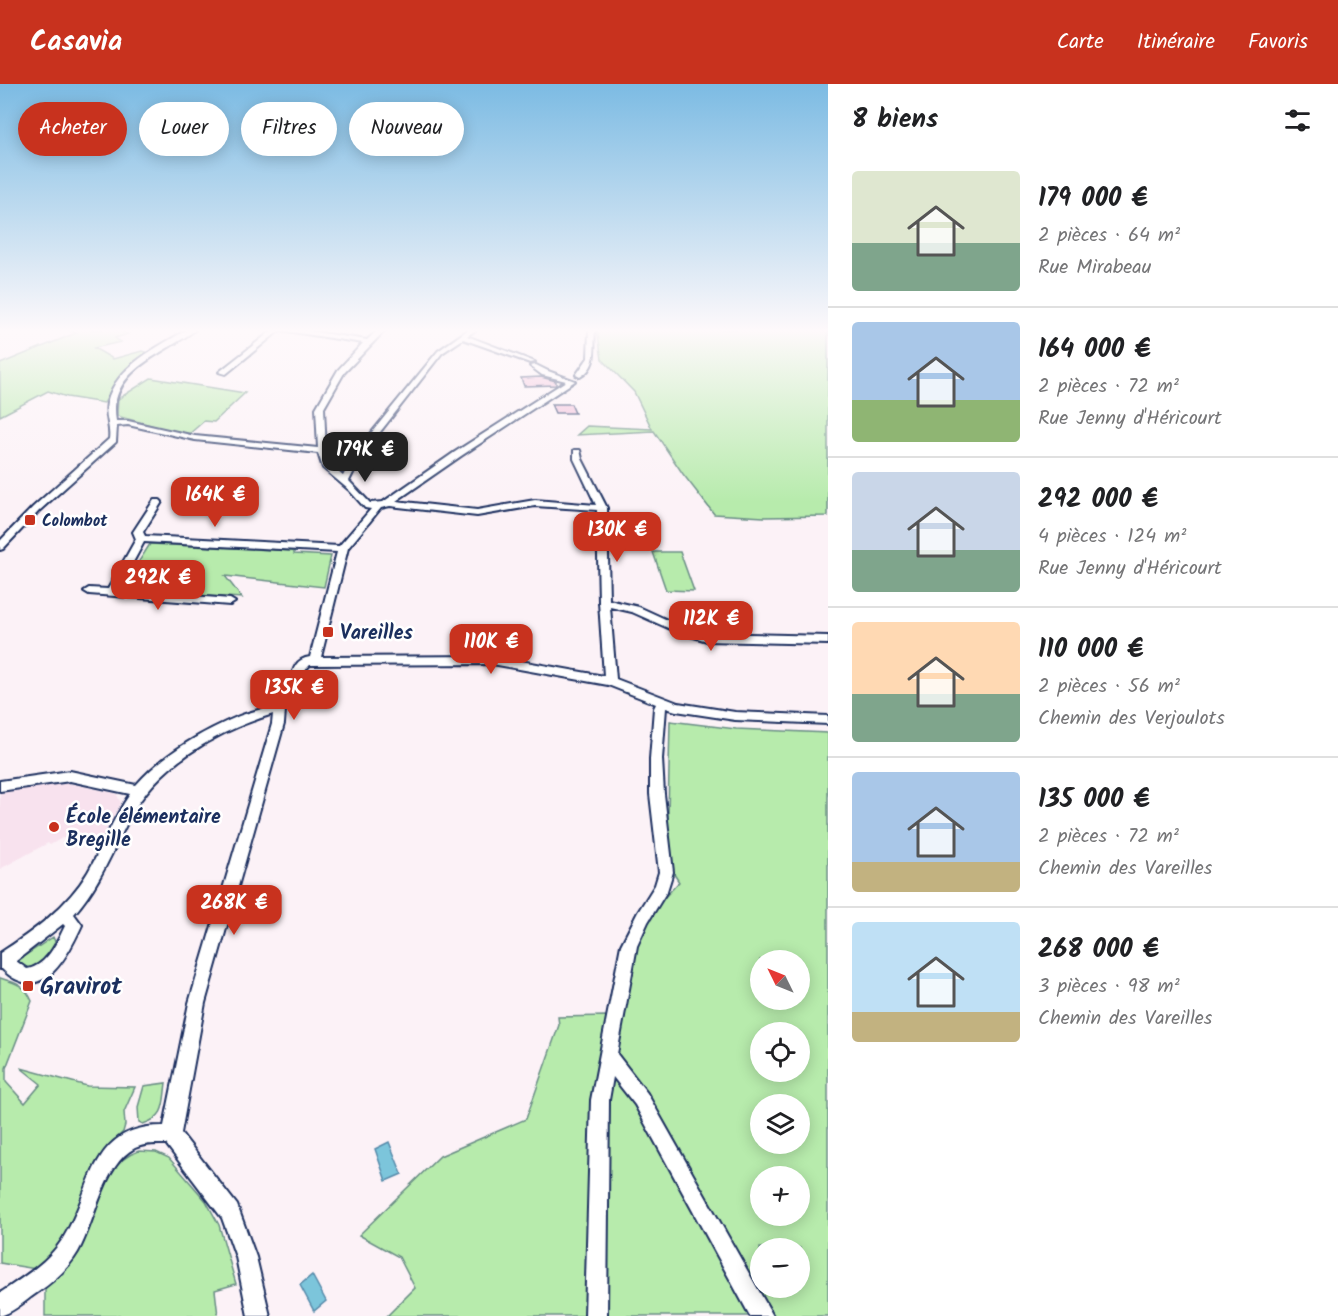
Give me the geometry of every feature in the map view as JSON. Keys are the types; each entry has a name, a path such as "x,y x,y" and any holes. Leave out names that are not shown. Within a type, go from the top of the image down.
{"street":[{"path":"0,547 36,509 110,443 114,434 112,400 118,386"},
{"path":"332,386 320,405 322,452 326,466 371,506"},
{"path":"342,481 354,462 413,386"},
{"path":"389,503 559,386"},
{"path":"112,424 128,423 195,438 322,452"},
{"path":"577,453 602,508 604,602 610,681"},
{"path":"326,466 340,467 354,462"},
{"path":"141,539 138,532 157,502"},
{"path":"315,660 342,549 371,506 389,503 477,513 535,503 602,508"},
{"path":"141,539 342,549"},
{"path":"111,593 141,539"},
{"path":"89,591 230,602"},
{"path":"604,602 635,609 681,630 707,637 828,640"},
{"path":"64,914 74,925 55,962 44,971 35,976 25,975 2,961 44,933 84,891 140,791 160,769 182,753 243,720 279,708 290,701 301,664 315,660 492,660 610,681 663,703 735,716 828,720"},
{"path":"596,1316 600,1100 630,945 643,917 662,887 666,872 659,828 656,759 660,708 663,703"},
{"path":"171,1135 197,1003 278,724 279,708"},
{"path":"0,786 70,776 140,791"},
{"path":"608,1056 641,1099 762,1316"},
{"path":"0,1306 42,1276 69,1248 111,1153 124,1142 157,1132 171,1135 230,1212 246,1257 259,1316"}],"shaded area":[{"name":"École élémentaire Bregille","path":"67,783 116,793 121,803 98,845 62,838 0,869 0,793"}],"green space":[{"path":"0,386 114,386 104,403 67,397 48,391 0,416"},
{"path":"138,386 204,386 245,393 214,422 204,421 188,435 117,416 118,399"},
{"path":"629,386 828,386 828,516 764,517 714,514 654,431 577,435 587,426 652,429 634,392"},
{"path":"150,544 294,551 294,554 331,556 324,587 225,576 242,598 124,591 122,588"},
{"path":"653,552 680,552 694,591 666,590"},
{"path":"670,721 736,729 828,733 828,1316 387,1316 415,1288 399,1257 359,1235 440,1156 526,1119 559,1025 558,1017 607,1016 608,1050 629,960 651,912 679,882 667,863"},
{"path":"53,937 57,946 49,958 31,969 17,963 20,959"},
{"path":"0,978 19,985 32,1001 6,1068 6,1082 25,1103 41,1084 21,1068 87,1086 135,1087 124,1112 123,1132 95,1164 68,1233 51,1257 36,1269 0,1263"},
{"path":"166,1083 160,1113 156,1118 143,1124 139,1122 138,1107 144,1086"},
{"path":"139,1151 156,1152 169,1158 206,1201 219,1225 236,1284 215,1290 218,1316 45,1316 45,1285 80,1247 87,1235 102,1192 116,1167 126,1157"}],"water":[{"path":"389,1142 402,1174 386,1181 375,1149"},
{"path":"312,1275 326,1301 314,1311 300,1285"}],"building":[{"path":"551,404 571,404 575,413 555,413"}],"place":[{"name":"Colombot","path":"30,520"},
{"name":"Vareilles","path":"328,632"},
{"name":"École élémentaire Bregille","path":"54,827"},
{"name":"Gravirot","path":"28,986"}]}
